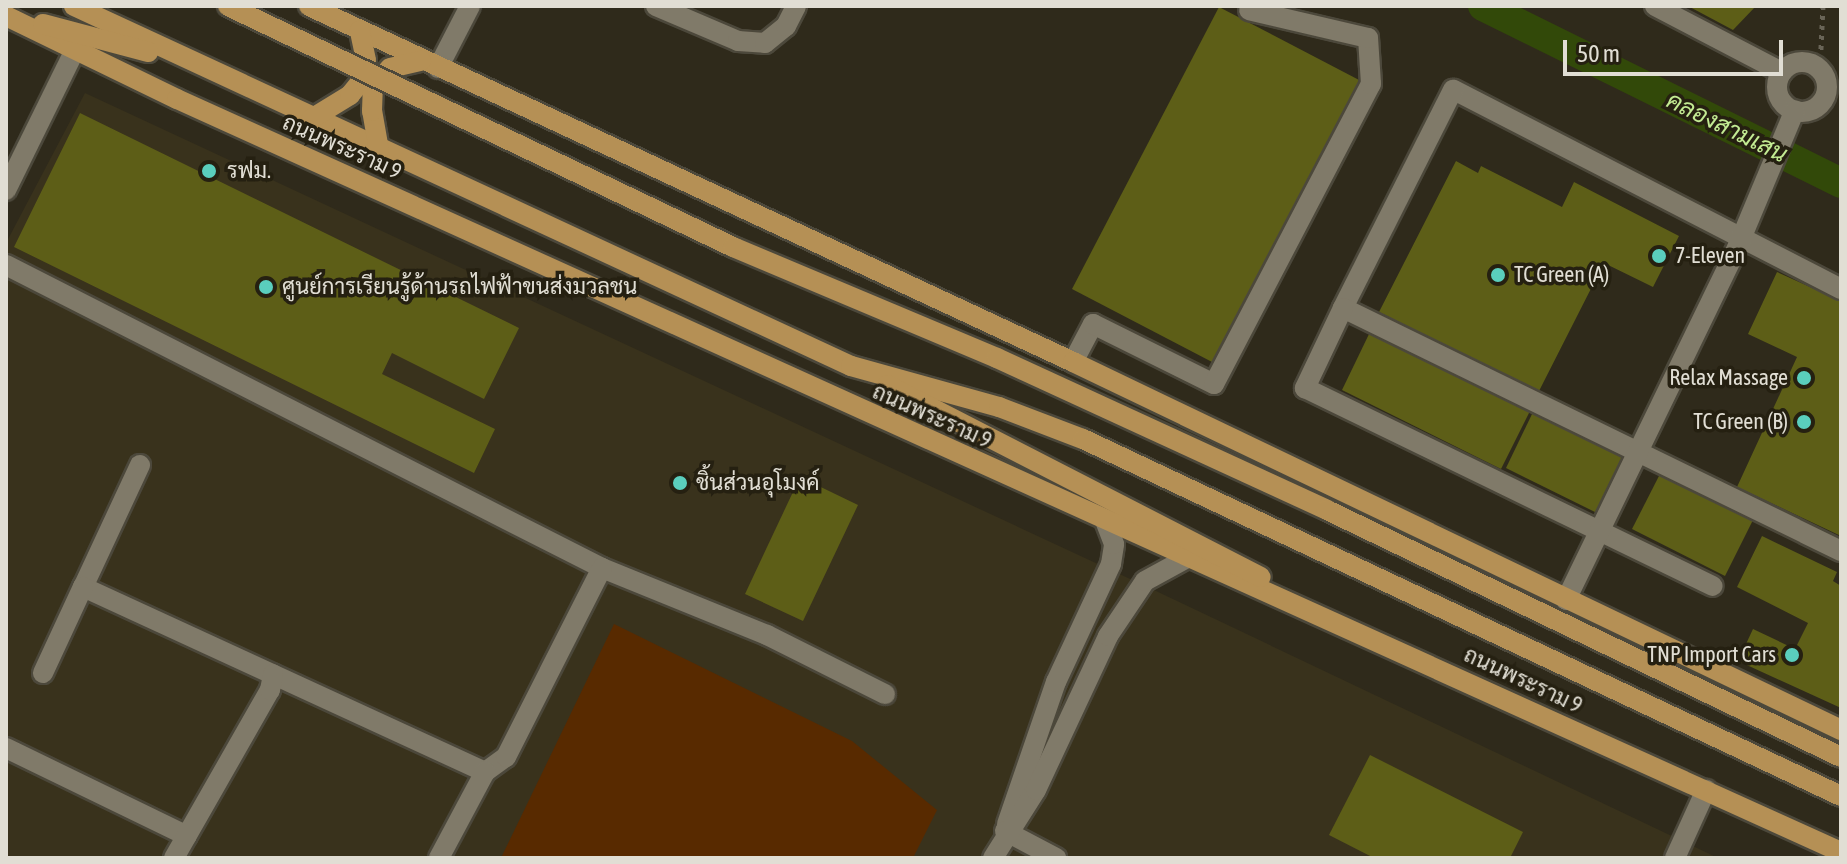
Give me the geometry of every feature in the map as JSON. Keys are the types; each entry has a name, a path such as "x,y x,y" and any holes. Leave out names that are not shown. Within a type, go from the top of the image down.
{"main road":[{"name":"ถนนพระราม 9","path":"74,6 190,63 851,366 999,407 1083,439 1841,796"},
{"path":"228,6 733,247 997,358 1327,510 1841,757"},
{"path":"309,6 1073,362 1841,730"},
{"name":"ถนนพระราม 9","path":"6,15 75,50 1105,521 1435,666 1841,852"},
{"path":"6,15 190,63"},
{"path":"311,119 350,95 362,80 366,60 360,31"},
{"path":"379,150 373,87 390,68 430,64"},
{"path":"851,366 1435,666"}],"lane":[{"path":"430,64 470,6"},
{"path":"659,7 738,41 765,43 786,26 796,6"},
{"path":"1655,6 1782,72"},
{"path":"1073,362 1093,324 1214,384 1371,84 1368,38 1249,10"},
{"path":"6,190 75,50"},
{"path":"1796,62 1820,69 1832,104 1792,115 1778,94 1782,72 1796,62"},
{"path":"1712,586 1305,388 1453,90 1841,289"},
{"path":"1566,600 1639,456 1741,239 1792,115"},
{"path":"6,265 602,568 767,635 885,694"},
{"path":"1343,308 1639,456 1841,551"},
{"path":"43,673 140,465"},
{"path":"993,858 1005,831 1013,795 1056,682 1111,564 1114,544 1105,521"},
{"path":"1005,831 1036,790 1108,636 1145,581 1187,558"},
{"path":"439,858 485,772 506,757 602,568"},
{"path":"83,587 485,772"},
{"path":"174,858 270,690 273,674"},
{"path":"6,748 187,836"},
{"path":"1675,858 1706,790"},
{"path":"1005,831 1056,858"}],"path":[{"path":"1820,69 1823,6"}],"shaded area":[{"path":"85,93 1156,591 1718,858 6,858 6,243"},
{"path":"614,624 852,741 937,810 913,858 501,858"}],"building":[{"path":"1688,6 1756,6 1733,30"},
{"path":"1219,7 1361,81 1214,363 1072,289"},
{"name":"ศูนย์การเรียนรู้ด้านรถไฟฟ้าขนส่งมวลชน","path":"80,113 519,328 484,399 392,353 382,374 495,429 474,473 14,247"},
{"name":"TC Green (A)","path":"1456,161 1478,173 1481,166 1562,207 1574,182 1679,236 1653,287 1604,263 1538,393 1379,312"},
{"name":"TC Green (B)","path":"1777,272 1841,301 1841,536 1737,487 1797,357 1748,334"},
{"path":"1370,332 1530,411 1501,469 1342,390"},
{"path":"1533,412 1627,458 1599,514 1506,468"},
{"path":"1661,472 1753,520 1725,576 1632,529"},
{"path":"800,477 858,505 803,621 745,594"},
{"path":"1762,536 1837,572 1833,581 1841,586 1841,708 1738,661 1753,629 1795,649 1808,623 1737,587"},
{"path":"1370,755 1523,832 1510,858 1374,858 1329,835"}],"waterway":[{"name":"คลองสามเสน","path":"1483,6 1841,183"}],"place":[{"name":"รฟม.","path":"209,171"},
{"name":"7-Eleven","path":"1659,256"},
{"name":"TC Green (A)","path":"1498,275"},
{"name":"ศูนย์การเรียนรู้ด้านรถไฟฟ้าขนส่งมวลชน","path":"266,287"},
{"name":"Relax Massage","path":"1804,378"},
{"name":"TC Green (B)","path":"1804,422"},
{"name":"ชิ้นส่วนอุโมงค์","path":"680,483"},
{"name":"TNP Import Cars","path":"1792,655"}]}
